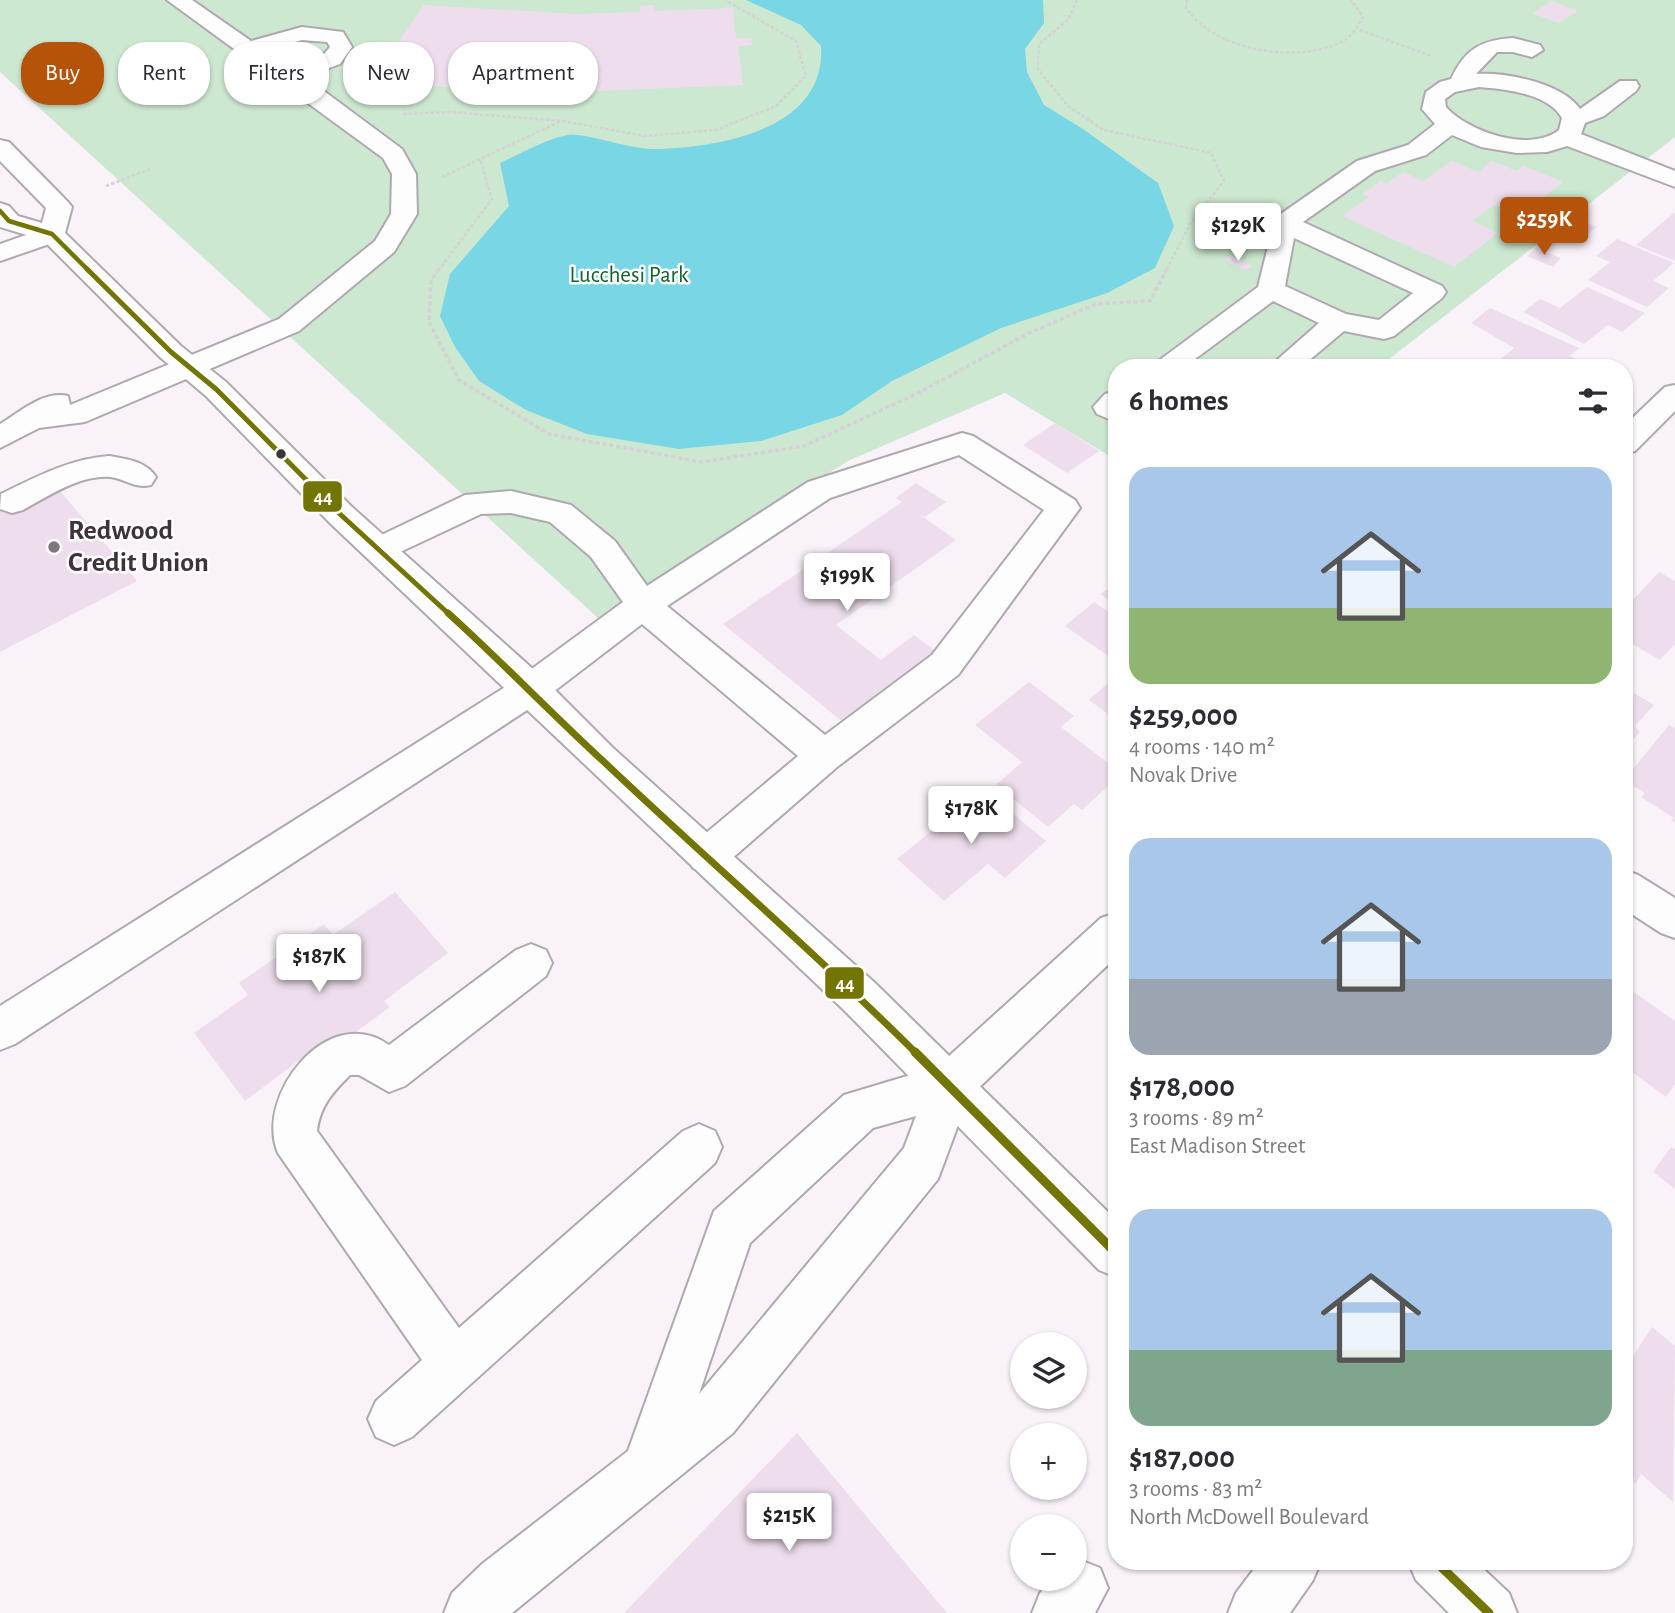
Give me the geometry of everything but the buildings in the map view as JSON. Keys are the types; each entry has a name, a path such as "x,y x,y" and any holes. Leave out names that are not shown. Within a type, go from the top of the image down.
{"main road":[{"path":"178,0 239,42"},
{"path":"269,42 292,34 316,32 335,37 341,47 329,60"},
{"path":"1461,82 1468,67 1491,46 1513,46 1532,50"},
{"path":"1569,128 1567,109 1539,91 1499,81 1461,82 1445,87 1436,94 1433,104 1437,115 1448,126 1487,143 1533,147 1569,128 1596,111 1628,86"},
{"path":"0,438 37,418 74,415 284,300 338,283 384,246 404,214 404,174 393,154 327,105"},
{"path":"1175,359 1271,290 1284,223 1366,166 1417,150 1448,126"},
{"path":"1569,128 1675,180"},
{"path":"0,148 59,206 52,234"},
{"path":"0,211 9,221 52,234 179,358 216,389 341,515 531,690 600,759 860,996 1108,1245"},
{"path":"1271,290 1338,321 1384,330 1432,292 1284,223"},
{"path":"0,253 52,234"},
{"path":"1293,359 1338,321"},
{"path":"1633,435 1675,394"},
{"path":"0,1030 531,690 643,605 819,490 962,443 1064,508 1004,583 945,665 824,756 707,856"},
{"path":"12,502 74,472 124,466 140,477"},
{"path":"381,549 476,503 511,502 560,513 603,548 643,605 824,756"},
{"path":"1633,893 1675,920"},
{"path":"648,1468 731,1228 860,1110 950,1084 1108,938"},
{"path":"456,1365 294,1137 295,1110 316,1078 340,1054 366,1054 389,1071 531,963"},
{"path":"472,1613 502,1584 715,1415 922,1163 950,1084"},
{"path":"394,1419 699,1147"},
{"path":"1256,1613 1287,1570"},
{"path":"1444,1570 1489,1613"}],"path":[{"path":"402,114 450,112 562,121 645,136 716,130 776,106 806,76 796,41 724,0"},
{"path":"480,159 492,199 431,280 429,322 459,380 548,434 702,462 804,446 918,393 1027,334 1096,304 1150,301 1190,224 1224,181 1211,153 1104,130 1068,106 1038,69 1039,44 1068,20 1077,0"},
{"path":"1187,0 1186,8 1195,22 1212,34 1267,50 1297,51 1325,48 1347,41 1360,30 1363,17 1351,0"},
{"path":"1360,30 1437,58"},
{"path":"430,183 562,121"},
{"path":"106,186 153,168"}],"green space":[{"name":"Lucchesi Park","path":"0,0 1675,0 1675,137 1389,359 1108,359 1108,455 1005,393 848,461 599,619 36,105 104,105 104,42 21,42 21,91 0,72"}],"water":[{"path":"746,0 1043,0 1044,23 1025,49 1027,72 1044,105 1083,129 1158,183 1174,226 1155,268 1107,293 1001,328 892,381 842,415 761,441 679,449 587,434 526,410 479,381 455,347 440,316 450,274 509,206 500,163 561,136 586,136 632,147 679,148 736,138 764,129 788,115 806,97 818,75 821,46 801,25"}],"transit line":[{"name":"44","path":"0,211 9,221 52,234 171,352 216,389 341,515 531,689 600,759 860,997 1108,1245"},
{"name":"44","path":"1444,1570 1489,1613"}],"place":[{"name":"Redwood Credit Union","path":"54,547"}]}
